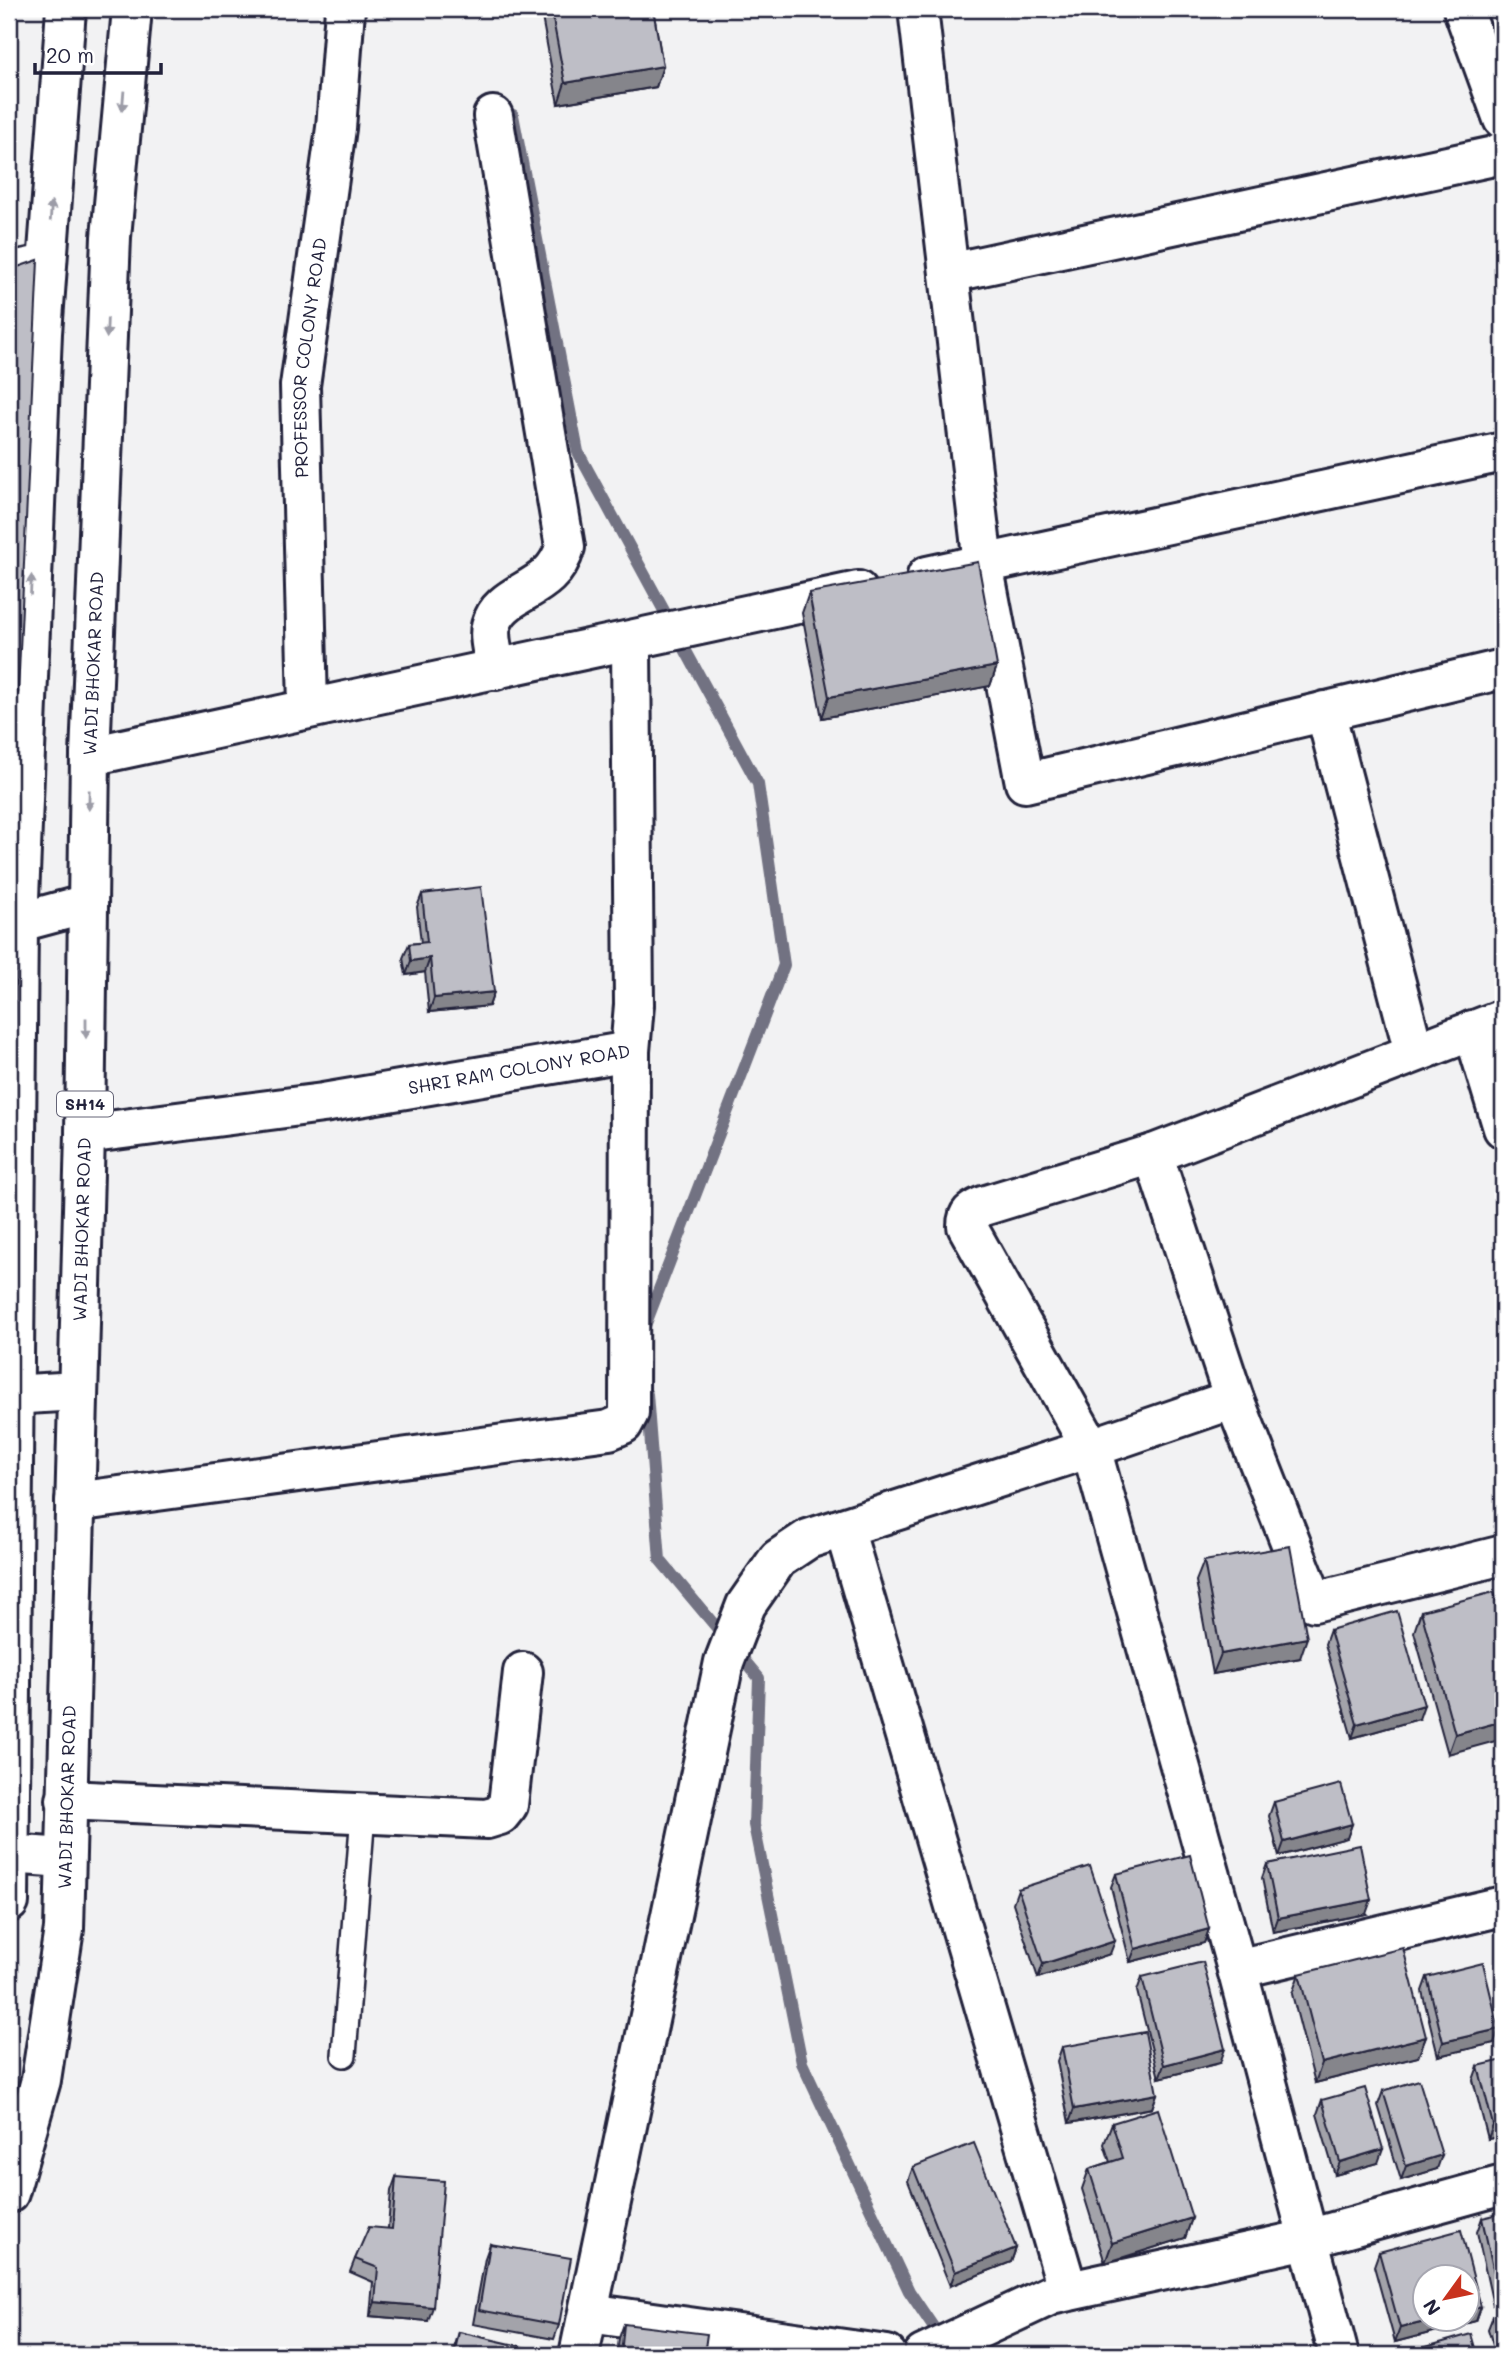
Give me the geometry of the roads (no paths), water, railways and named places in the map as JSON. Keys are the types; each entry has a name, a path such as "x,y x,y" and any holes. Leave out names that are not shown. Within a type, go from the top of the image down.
{"street":[{"path":"9,1902 13,924 48,256 66,9"},
{"name":"WADI BHOKAR ROAD","path":"9,2193 41,2080 64,1928 85,1134 90,756 111,237 132,9"},
{"name":"PROFESSOR COLONY ROAD","path":"308,707 300,386 336,128 345,9"},
{"path":"918,9 983,564 1025,783 1503,669"},
{"path":"1463,9 1503,119"},
{"path":"493,116 565,547 553,574 508,601 496,615 490,628 496,670"},
{"path":"949,274 1494,156 1503,150"},
{"path":"90,756 308,707 641,640 1503,452"},
{"name":"SHRI RAM COLONY ROAD","path":"85,1134 323,1102 630,1051 634,1005 641,640"},
{"path":"1325,711 1414,1052"},
{"path":"13,924 87,904"},
{"path":"1339,2355 1237,1969 1091,1448 967,1226 967,1217 983,1206 1153,1154 1488,1024 1503,1128"},
{"path":"75,1502 609,1430 623,1424 629,1413 630,1051"},
{"path":"1153,1154 1234,1399 1314,1602 1503,1555"},
{"path":"12,1395 78,1391"},
{"path":"579,2355 724,1662 746,1605 778,1559 808,1539 1234,1399"},
{"path":"844,1528 1068,2291"},
{"path":"66,1800 486,1819 500,1815 508,1805 523,1672"},
{"path":"10,1854 65,1858"},
{"path":"1237,1969 1503,1906"},
{"path":"923,2355 1051,2295 1308,2239 1503,2185"},
{"path":"589,2313 887,2355"}],"lane":[{"path":"9,264 48,256"},
{"path":"344,2055 363,1814"}],"waterway":[{"path":"513,115 578,452 758,784 784,965 643,1331"},
{"path":"647,1394 660,1560 759,1678 754,1825 802,2063 909,2291 942,2340"}]}
